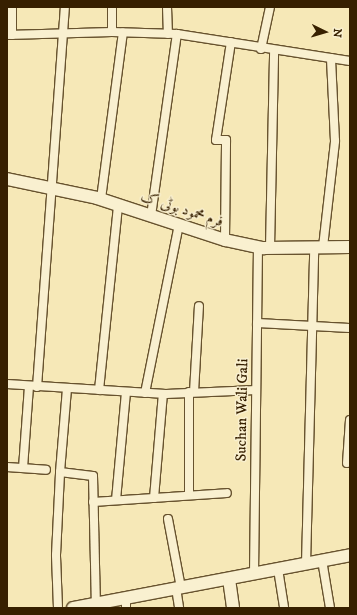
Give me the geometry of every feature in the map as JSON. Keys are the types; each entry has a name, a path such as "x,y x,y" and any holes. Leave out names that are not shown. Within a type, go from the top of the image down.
{"street":[{"path":"12,7 9,35 112,32 177,34 350,61"},
{"path":"23,468 33,387 65,33 65,7"},
{"path":"112,7 112,32"},
{"path":"167,7 168,34"},
{"path":"261,48 270,7"},
{"path":"101,200 123,32"},
{"path":"151,216 177,34"},
{"path":"225,240 226,140 216,140 231,42"},
{"path":"270,248 274,50"},
{"path":"306,564 312,326 319,247 335,141 330,58"},
{"name":"فرم محمود بوٹی ک","path":"7,179 101,200 225,240 258,247 350,247"},
{"path":"98,390 118,205"},
{"path":"145,393 179,225"},
{"name":"Suchan Wali Gali","path":"254,574 258,247"},
{"path":"189,496 191,392 199,306"},
{"path":"257,323 350,328"},
{"path":"7,384 33,387 163,394 256,390"},
{"path":"58,608 56,555 60,472 67,389"},
{"path":"116,500 126,392"},
{"path":"154,498 163,394"},
{"path":"347,463 350,420"},
{"path":"7,467 46,470"},
{"path":"60,472 92,476 96,604"},
{"path":"93,502 227,493"},
{"path":"168,519 178,588 179,608"},
{"path":"77,608 96,604 126,603 178,588 350,555"},
{"path":"322,560 330,608"},
{"path":"278,569 284,608"},
{"path":"229,579 233,608"}]}
